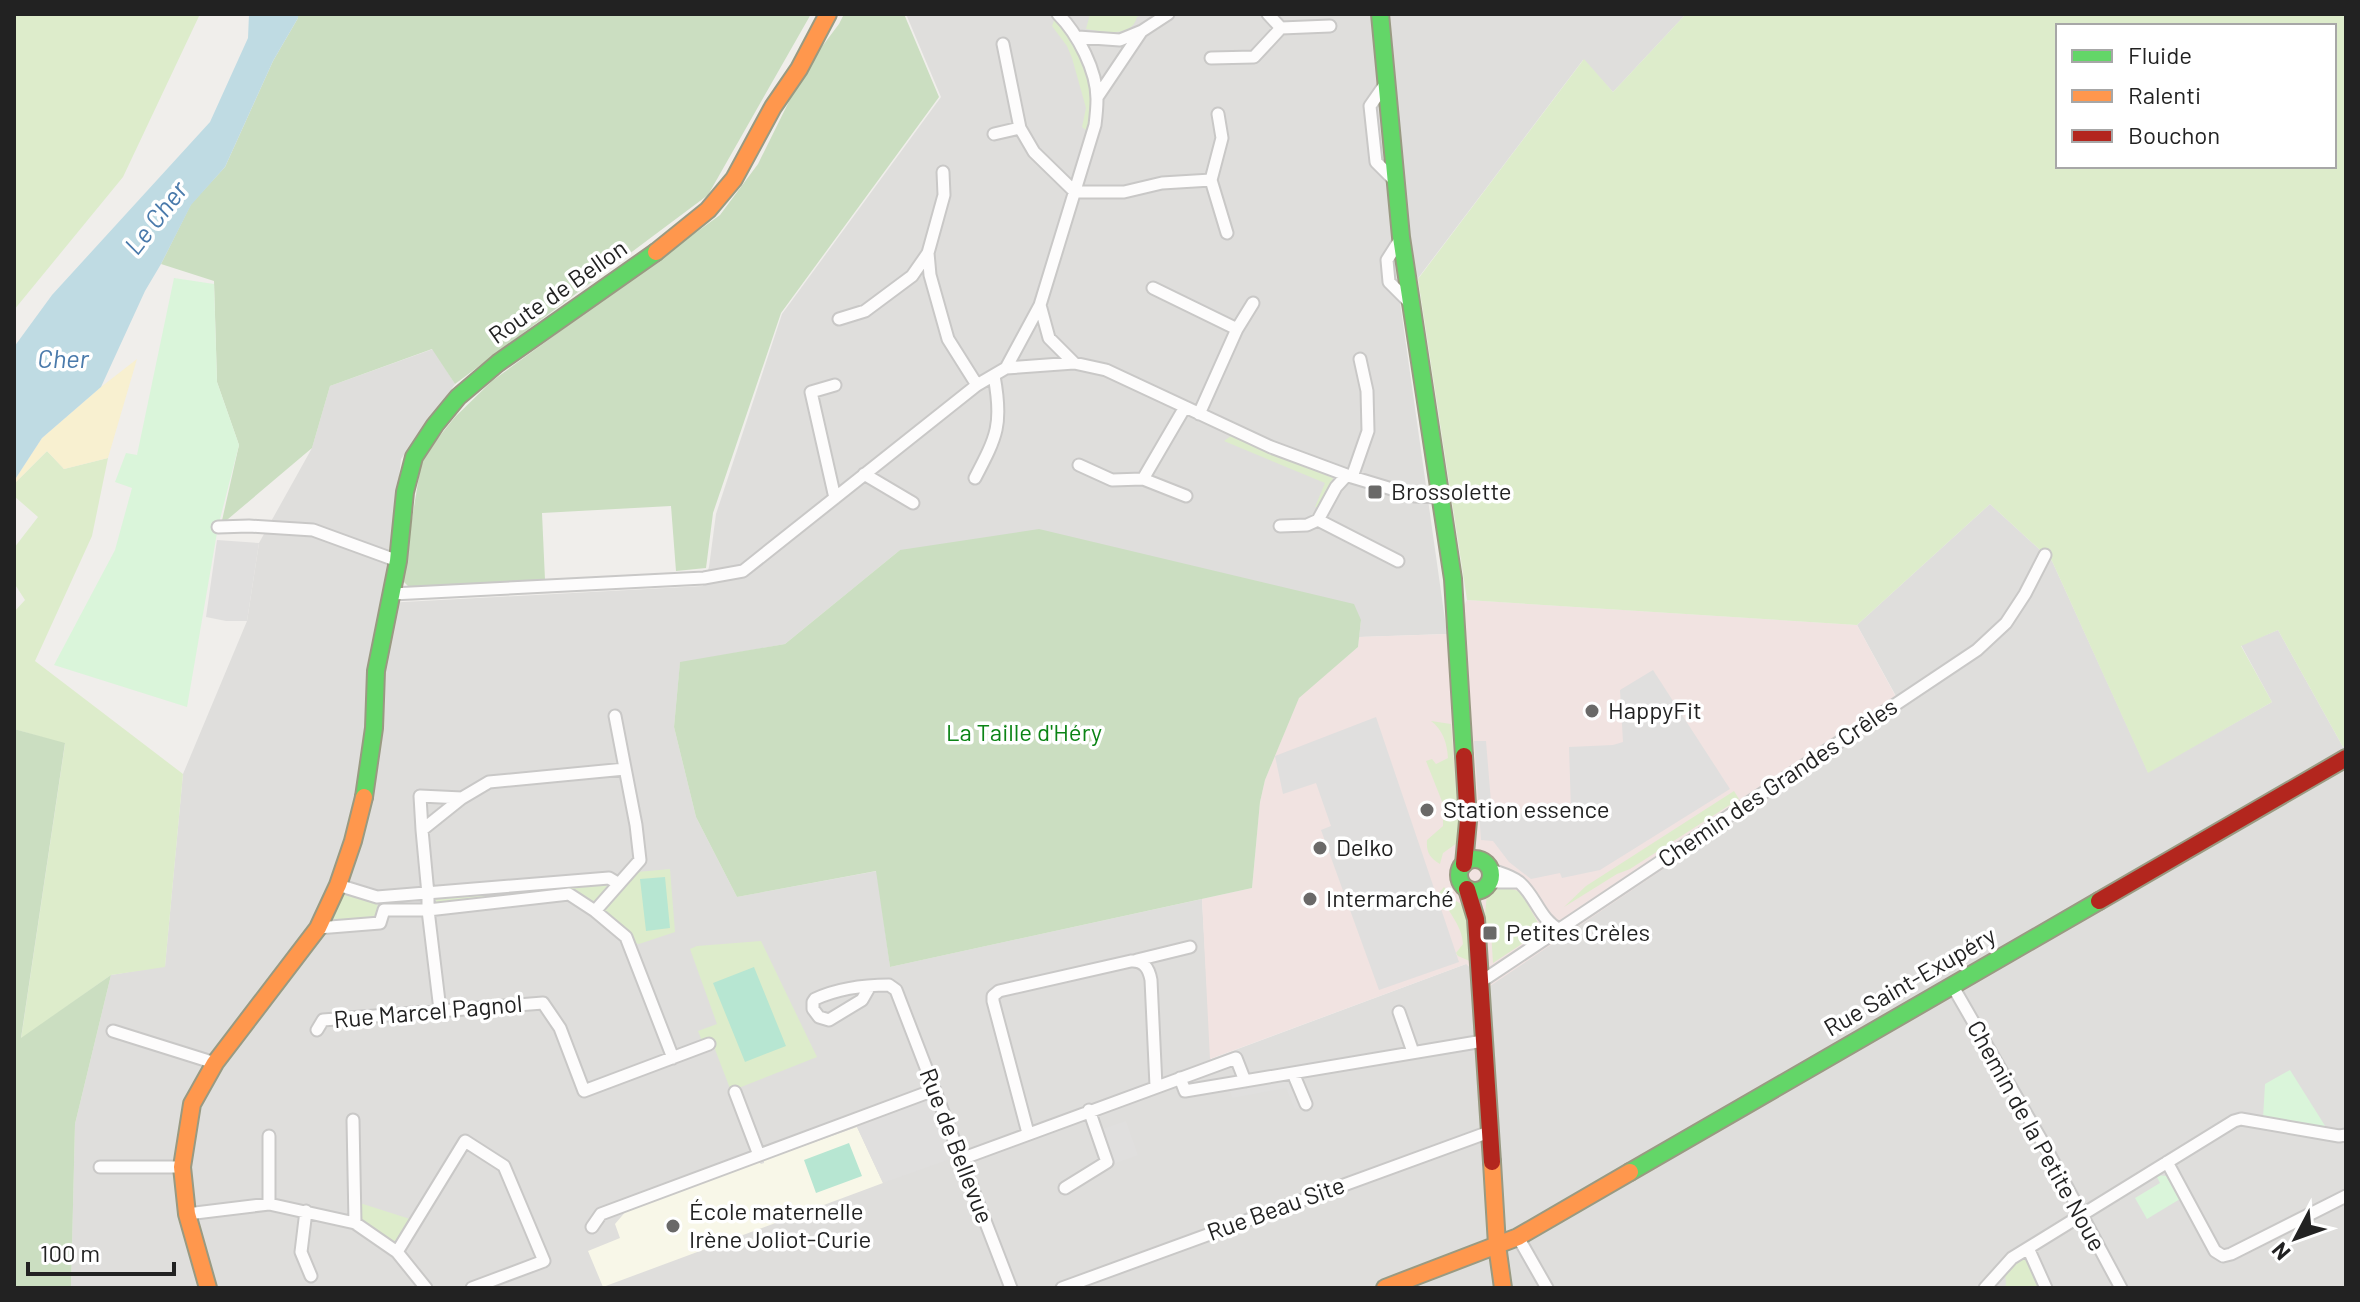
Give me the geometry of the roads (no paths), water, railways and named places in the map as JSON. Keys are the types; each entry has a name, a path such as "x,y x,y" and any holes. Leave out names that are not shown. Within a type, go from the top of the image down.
{"street":[{"name":"Route de Bellon","path":"789,81 821,14"},
{"name":"Route de Bellon","path":"208,1288 187,1214 182,1167 192,1104 215,1063 318,928 338,885 364,798 374,728 376,671 398,561 405,492 414,457 458,397 498,363 678,236 708,210 734,179 828,14"},
{"path":"392,594 704,578 743,571 977,385 1006,368 1040,305 1095,125 1098,96 1078,37 1058,14"},
{"path":"1078,37 1120,40 1142,31 1168,14"},
{"path":"1268,14 1281,28"},
{"path":"1380,14 1401,237 1453,579 1468,821 1464,864 1459,875 1461,883 1509,875 1535,901 1543,917 1560,930"},
{"path":"1211,58 1254,57 1281,28 1330,26"},
{"path":"1098,96 1142,31"},
{"path":"1003,44 1020,128 1034,152 1075,192 1124,192 1162,183 1211,180"},
{"path":"1218,114 1222,138 1211,180 1227,233"},
{"path":"994,134 1020,128"},
{"path":"839,319 865,311 912,276 928,253 944,195 943,172"},
{"path":"928,253 930,275 948,339 977,385"},
{"path":"912,276 930,275"},
{"path":"1153,288 1237,329"},
{"path":"1199,414 1237,329 1253,303"},
{"path":"1040,305 1049,338 1074,363"},
{"path":"1280,526 1307,525 1318,520 1336,487 1349,476 1368,431 1367,391 1360,359"},
{"path":"1006,368 1074,363 1106,370 1271,447 1415,496 1439,497"},
{"path":"975,478 995,440 1000,406 994,376"},
{"path":"835,385 811,392 835,498"},
{"path":"1143,479 1185,407"},
{"path":"1079,465 1112,480 1143,479 1186,496"},
{"path":"864,474 913,503"},
{"path":"1318,520 1398,561"},
{"path":"218,527 241,525 313,530 398,561"},
{"name":"Chemin des Grandes Crêles","path":"1479,980 1560,930 1977,650 2006,623 2045,555"},
{"path":"595,911 640,860 615,716"},
{"name":"Rue Saint-Exupéry","path":"1385,1288 1518,1237 2346,758"},
{"path":"422,830 462,798 489,782 625,769"},
{"path":"440,1010 428,910 420,796 462,798"},
{"path":"1468,821 1482,878 1476,919 1479,980 1497,1245 1503,1288"},
{"path":"1464,864 1473,860 1482,878"},
{"path":"338,885 384,897 609,878 619,884"},
{"path":"384,910 428,910 569,894 626,937 673,1058"},
{"path":"318,928 380,923 384,897"},
{"path":"1028,1133 993,996 999,991 1190,947"},
{"path":"1137,960 1145,965 1151,980 1156,1086"},
{"name":"Rue de Bellevue","path":"870,986 889,985 896,990 1011,1288"},
{"name":"Chemin de la Petite Noue","path":"1952,985 2047,1150 2121,1288"},
{"path":"870,986 862,1000 829,1020 819,1017 813,1009 815,999 828,993 870,986"},
{"name":"Rue Marcel Pagnol","path":"317,1030 323,1020 543,1003 560,1028 584,1091 709,1044"},
{"path":"1399,1012 1413,1052"},
{"path":"113,1031 215,1063"},
{"path":"1180,1078 1185,1091 1483,1041"},
{"path":"961,1159 1236,1058 1245,1081"},
{"path":"1293,1073 1306,1104"},
{"path":"592,1227 601,1214 934,1090"},
{"path":"735,1092 759,1155"},
{"path":"1065,1188 1107,1162 1089,1110"},
{"path":"1985,1288 2012,1258 2241,1119 2346,1135"},
{"path":"353,1120 355,1223"},
{"name":"Rue Beau Site","path":"1062,1288 1489,1132"},
{"path":"269,1136 269,1204"},
{"path":"397,1252 465,1141 504,1166 544,1261 472,1288"},
{"path":"2167,1162 2215,1251 2223,1256 2346,1196"},
{"path":"100,1167 182,1167"},
{"path":"187,1214 269,1204 355,1223 397,1252 426,1288"},
{"path":"306,1211 301,1252 311,1276"},
{"path":"1518,1237 1547,1288"},
{"path":"2028,1248 2046,1288"}],"water":[{"name":"Cher","path":"249,14 298,14 298,18 273,61 225,167 191,205 145,291 101,387 42,438 14,481 14,347 52,295 210,122 248,38"}],"place":[{"name":"Brossolette","path":"1375,492"},
{"name":"HappyFit","path":"1592,711"},
{"name":"Station essence","path":"1427,810"},
{"name":"Delko","path":"1320,848"},
{"name":"Intermarché","path":"1310,899"},
{"name":"Petites Crèles","path":"1490,933"},
{"name":"École maternelle Irène Joliot-Curie","path":"673,1226"}],"water label":[{"name":"Le Cher","path":"156,218"}],"park label":[{"name":"La Taille d'Héry","path":"1024,733"}]}
